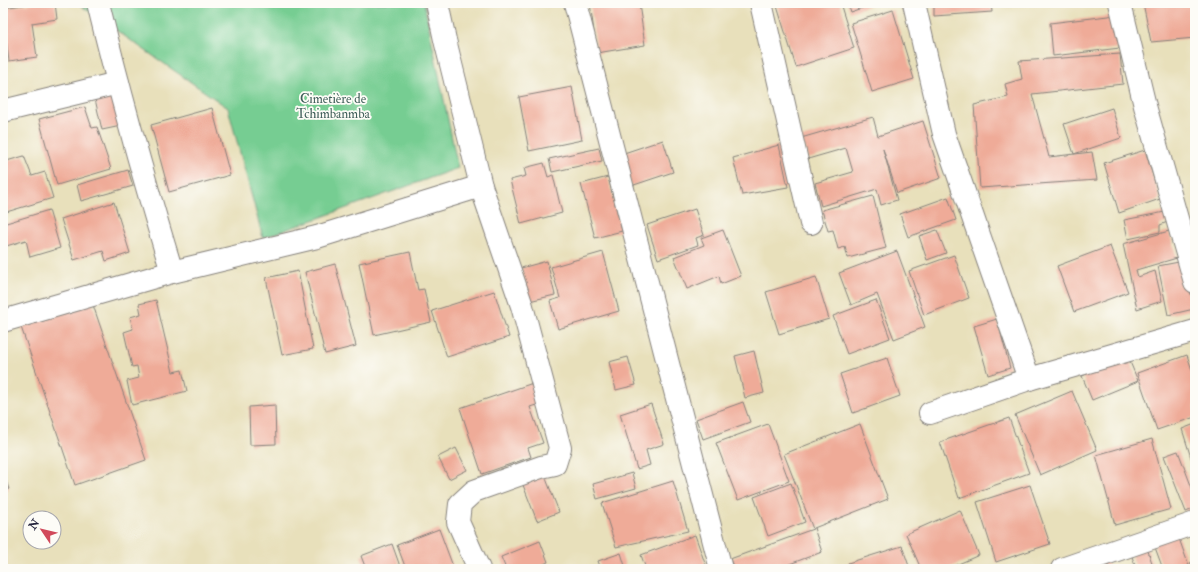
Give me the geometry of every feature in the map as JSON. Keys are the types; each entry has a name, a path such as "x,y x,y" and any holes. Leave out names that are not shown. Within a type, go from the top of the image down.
{"street":[{"path":"98,3 143,176 172,272"},
{"path":"437,3 482,186 522,306 560,448 554,464 541,467 474,491 460,504 458,522 478,569"},
{"path":"575,3 721,569"},
{"path":"761,3 812,223"},
{"path":"914,3 944,134 1028,379"},
{"path":"1120,3 1145,106 1195,282"},
{"path":"3,111 118,83"},
{"path":"3,321 172,272 317,237 482,186"},
{"path":"930,413 1028,379 1195,330"},
{"path":"1062,569 1195,524"}],"green space":[{"name":"Cimetière de Tchimbanmba","path":"77,3 424,3 458,168 263,238 228,108"}],"building":[{"path":"36,3 55,3 57,19 32,23 37,57 9,61 3,8"},
{"path":"521,3 560,3 560,5 521,5"},
{"path":"590,3 643,3 639,4 645,45 597,53"},
{"path":"776,3 840,3 854,48 796,67"},
{"path":"847,3 877,3 850,12"},
{"path":"934,3 991,3 992,12 934,16"},
{"path":"1143,3 1195,3 1195,38 1151,42"},
{"path":"893,10 914,79 872,92 851,23"},
{"path":"1116,15 1120,48 1053,56 1050,23"},
{"path":"1120,54 1123,84 1032,94 1049,157 1092,152 1097,180 980,188 974,105 1008,97 1005,84 1022,79 1019,61"},
{"path":"111,86 121,126 102,130 93,90"},
{"path":"572,87 582,140 529,151 519,97"},
{"path":"85,107 92,128 97,127 111,169 57,185 39,119"},
{"path":"212,108 230,175 169,192 151,125"},
{"path":"1112,108 1121,138 1074,154 1064,124"},
{"path":"873,117 878,136 923,121 941,178 897,193 883,149 897,200 881,205 877,189 821,206 815,183 853,172 846,148 808,159 801,138"},
{"path":"663,140 673,172 631,186 621,154"},
{"path":"779,145 788,187 742,195 733,158"},
{"path":"599,148 602,161 552,172 549,159"},
{"path":"1145,150 1160,199 1119,213 1104,163"},
{"path":"24,156 32,176 45,172 53,198 3,213 3,162"},
{"path":"544,163 548,177 553,175 562,213 521,224 510,180 526,176 524,168"},
{"path":"128,170 133,186 81,201 77,185"},
{"path":"608,177 622,231 595,238 581,184"},
{"path":"873,196 886,248 848,258 845,247 838,249 833,230 828,231 822,210"},
{"path":"948,197 956,220 908,237 900,214"},
{"path":"114,202 130,253 106,261 103,251 74,260 61,219"},
{"path":"695,209 704,235 696,238 698,245 658,259 647,225"},
{"path":"49,210 60,248 30,257 26,240 3,247 3,224"},
{"path":"1170,211 1170,221 1160,225 1160,232 1128,239 1124,220"},
{"path":"723,230 741,276 721,284 719,276 687,289 674,257 704,245 701,238"},
{"path":"937,230 946,253 927,260 919,236"},
{"path":"1169,231 1177,258 1136,270 1138,277 1155,271 1162,301 1137,309 1123,244"},
{"path":"1110,246 1128,292 1074,312 1057,266"},
{"path":"897,251 925,327 894,339 877,294 851,305 839,273"},
{"path":"410,252 418,290 424,289 431,322 374,335 359,263"},
{"path":"603,252 619,311 558,329 550,301 560,298 551,267"},
{"path":"954,255 969,298 924,315 909,271"},
{"path":"547,261 555,295 529,301 521,268"},
{"path":"1184,261 1194,309 1168,315 1158,266"},
{"path":"335,264 356,346 325,354 305,272"},
{"path":"298,271 313,349 282,355 266,278"},
{"path":"816,277 829,319 779,334 766,292"},
{"path":"494,291 509,337 447,357 432,311"},
{"path":"156,300 173,372 182,370 187,391 132,405 127,381 139,378 137,366 132,367 124,332 133,329 130,317 141,314 139,304"},
{"path":"876,300 890,338 847,354 833,316"},
{"path":"92,302 146,460 75,485 21,327"},
{"path":"997,319 1010,368 988,375 974,326"},
{"path":"754,351 764,393 745,398 735,356"},
{"path":"1187,355 1195,379 1195,417 1157,430 1137,373"},
{"path":"628,357 636,385 616,390 609,362"},
{"path":"1128,357 1138,381 1092,400 1082,376"},
{"path":"887,358 900,396 853,413 840,374"},
{"path":"533,383 539,404 530,407 543,443 528,448 531,457 482,474 460,408"},
{"path":"1072,391 1097,450 1040,475 1015,415"},
{"path":"743,402 750,422 703,439 696,419"},
{"path":"651,404 664,444 646,450 650,465 637,469 620,414"},
{"path":"275,405 276,444 250,445 249,407"},
{"path":"1009,418 1029,473 959,498 940,442"},
{"path":"768,424 789,481 738,500 716,443"},
{"path":"860,424 888,499 814,528 822,552 776,569 734,569 730,559 813,529 784,454"},
{"path":"1195,424 1195,463 1193,464 1182,429"},
{"path":"1152,439 1171,509 1115,525 1096,455"},
{"path":"456,448 467,470 449,479 438,457"},
{"path":"1178,451 1195,496 1195,508 1186,512 1164,456"},
{"path":"3,472 9,489 3,491"},
{"path":"632,473 636,488 597,499 593,484"},
{"path":"545,476 559,512 537,521 523,485"},
{"path":"673,481 688,531 616,547 602,503"},
{"path":"791,483 805,522 768,536 754,497"},
{"path":"1030,485 1050,544 996,562 977,502"},
{"path":"960,510 979,555 947,569 921,569 906,534"},
{"path":"439,529 454,569 406,569 397,545"},
{"path":"1177,533 1190,569 1163,569 1153,542"},
{"path":"695,535 707,569 646,569 641,555"},
{"path":"540,541 548,562 533,569 506,569 501,557"},
{"path":"392,544 401,569 366,569 361,556"},
{"path":"1146,545 1154,569 1136,569 1130,550"},
{"path":"902,546 910,569 850,569 848,563"},
{"path":"621,553 626,569 601,569 598,561"},
{"path":"1195,561 1195,569 1192,569 1190,563"},
{"path":"1107,562 1109,569 1087,569"}]}
